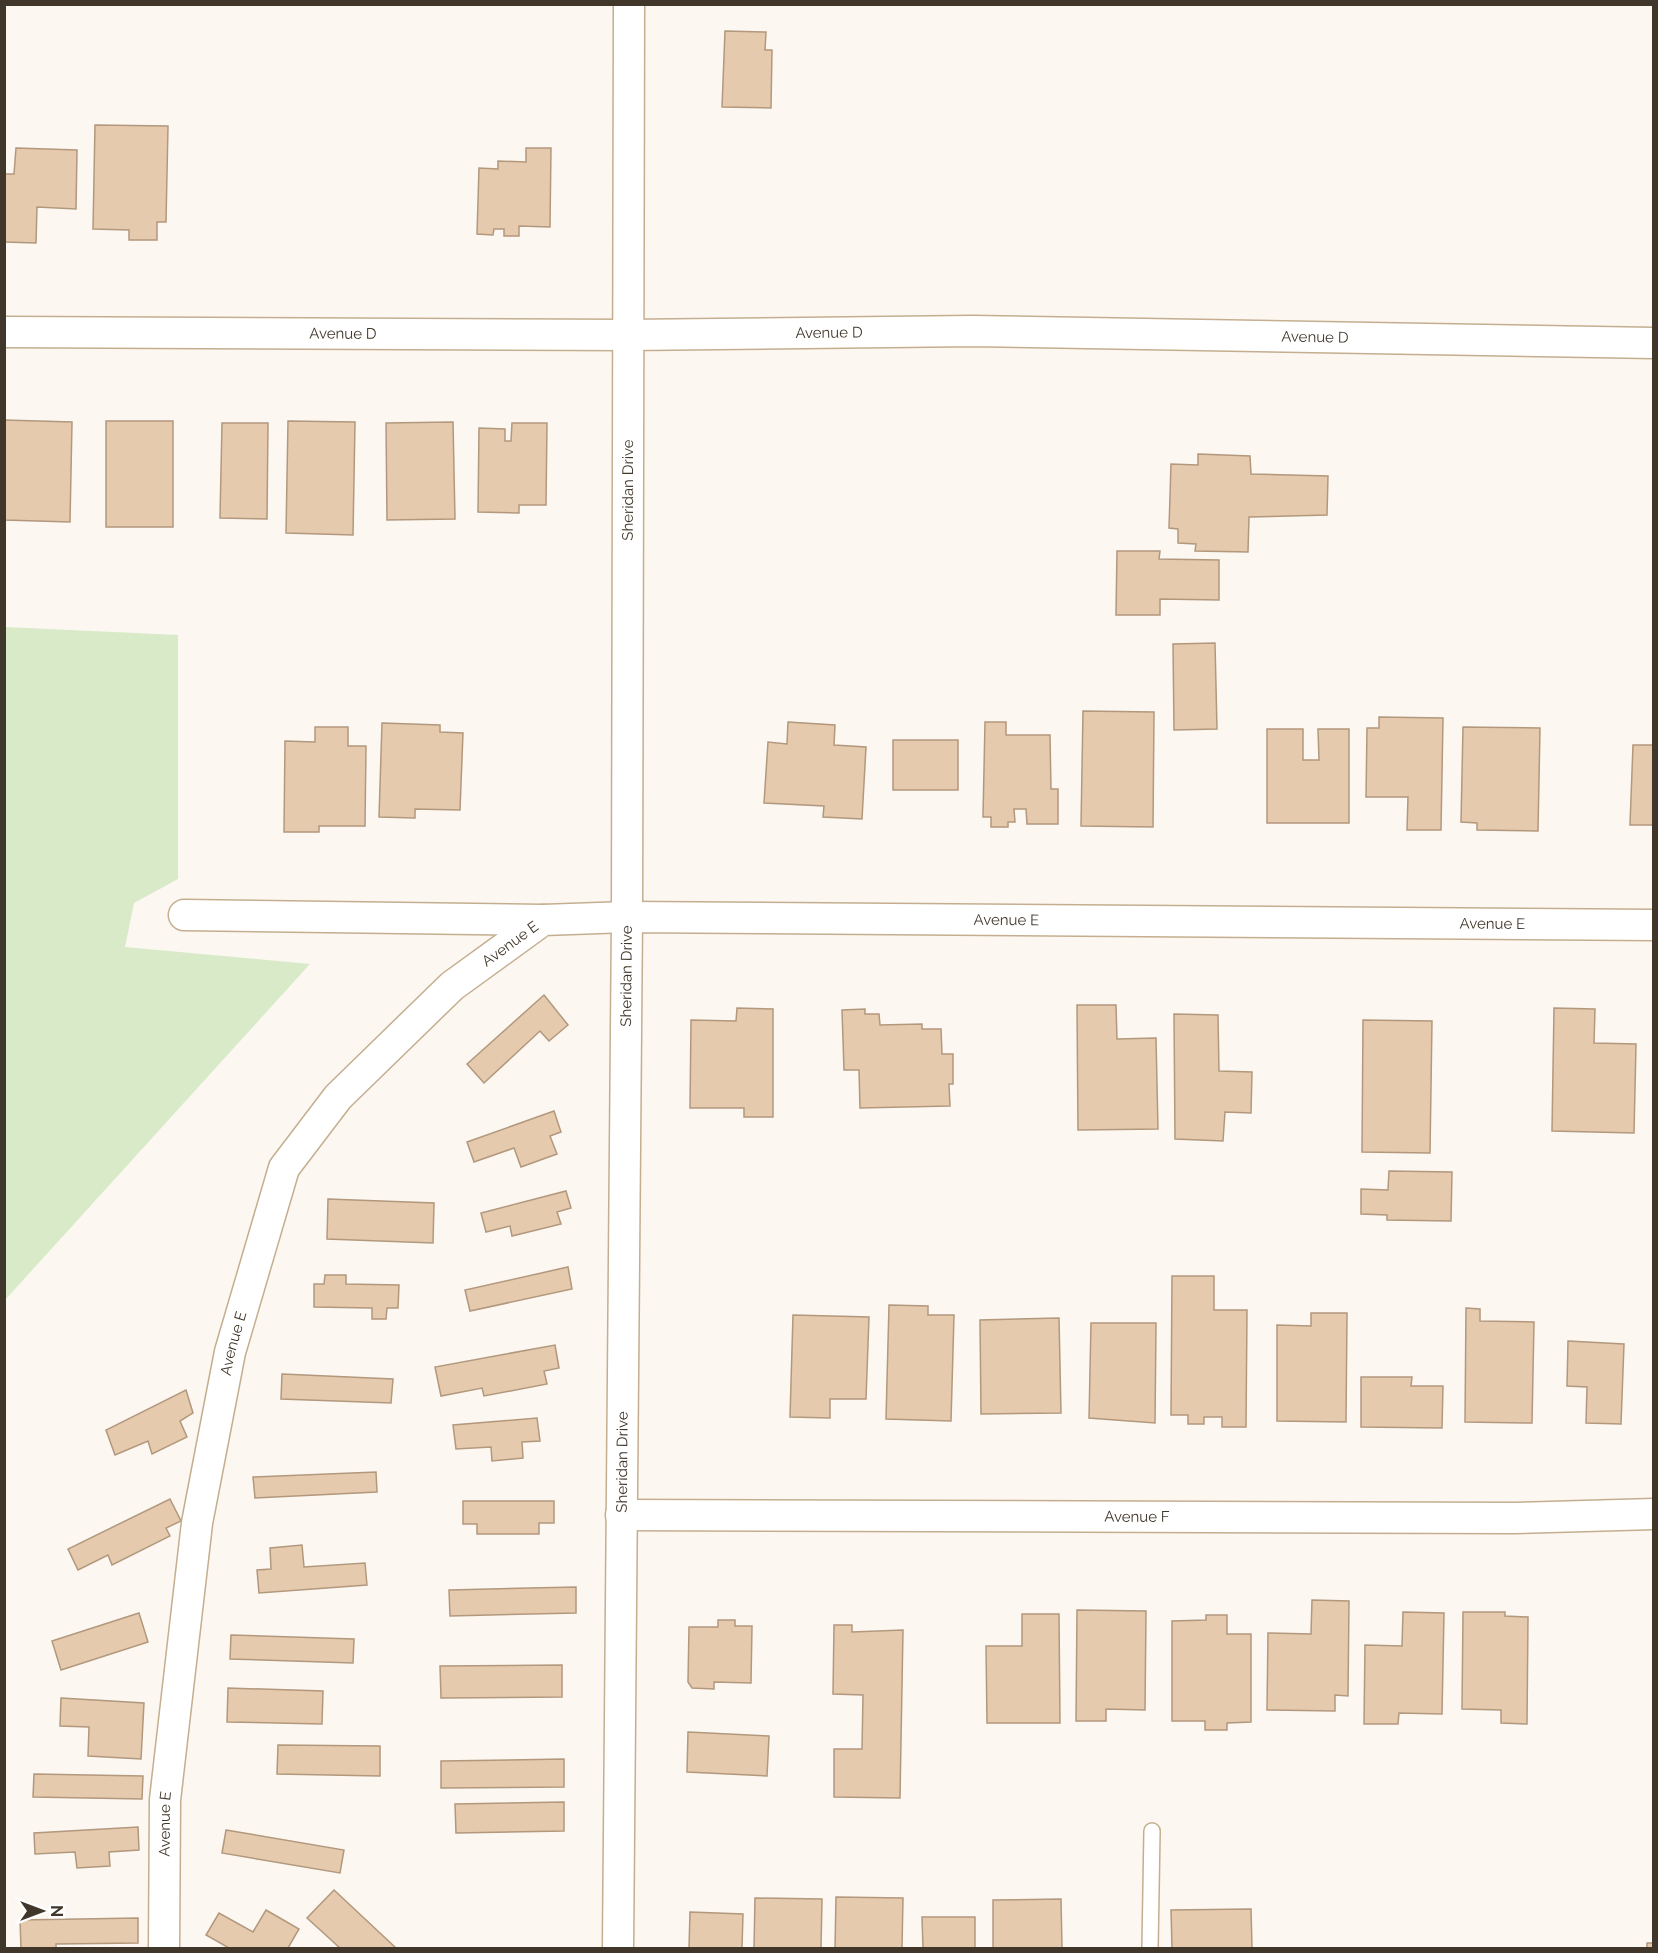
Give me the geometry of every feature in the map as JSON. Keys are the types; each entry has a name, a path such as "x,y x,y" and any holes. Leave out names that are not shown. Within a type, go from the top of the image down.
{"street":[{"name":"Sheridan Drive","path":"618,1948 627,917 629,4"},
{"name":"Avenue D","path":"4,332 628,335 972,331 1653,343"},
{"path":"184,915 543,920"},
{"name":"Avenue E","path":"164,1948 165,1800 197,1524 230,1352 284,1168 338,1097 372,1061 452,986 543,920 627,917 1653,925"},
{"name":"Avenue F","path":"621,1515 1514,1518 1653,1514"}],"lane":[{"path":"1150,1948 1152,1831"}],"green space":[{"path":"5,627 178,635 178,879 134,903 125,947 310,964 5,1300"}],"building":[{"path":"725,31 766,32 765,50 772,50 771,108 722,107"},
{"path":"95,125 168,126 166,222 157,222 157,240 129,240 129,230 93,229"},
{"path":"16,148 77,150 76,209 37,207 36,243 4,242 5,174 14,174"},
{"path":"526,148 551,148 550,227 519,226 519,236 504,236 504,229 494,229 493,235 477,234 479,168 498,169 498,161 526,162"},
{"path":"4,420 72,422 70,522 4,520"},
{"path":"106,421 173,421 173,527 106,527"},
{"path":"288,421 355,422 353,535 286,533"},
{"path":"453,422 455,519 387,520 386,423"},
{"path":"222,423 268,423 267,519 220,518"},
{"path":"512,423 547,423 546,505 519,505 519,513 478,512 479,428 505,429 505,441 511,441"},
{"path":"1198,454 1250,456 1251,474 1328,476 1327,515 1249,517 1248,552 1195,551 1196,544 1178,543 1178,529 1169,528 1171,464 1198,465"},
{"path":"1117,551 1160,551 1159,559 1219,560 1219,600 1160,599 1160,615 1116,615"},
{"path":"1215,643 1217,729 1174,730 1173,644"},
{"path":"1083,711 1154,712 1153,827 1081,826"},
{"path":"1379,717 1443,718 1441,830 1407,830 1408,797 1366,797 1367,728 1379,728"},
{"path":"788,722 835,725 834,745 866,747 862,819 823,817 824,806 764,803 768,742 787,744"},
{"path":"985,722 1006,722 1006,735 1050,735 1051,789 1058,789 1058,824 1027,824 1026,809 1014,809 1015,822 1008,822 1008,827 991,827 991,817 983,817"},
{"path":"382,723 440,725 440,732 463,733 460,810 415,809 415,818 379,817"},
{"path":"315,727 348,727 348,746 366,746 365,826 319,826 319,832 284,832 285,741 315,742"},
{"path":"1463,727 1540,728 1538,831 1477,830 1477,823 1461,822"},
{"path":"1267,729 1303,729 1303,760 1319,760 1318,729 1349,729 1349,823 1267,823"},
{"path":"893,740 958,740 958,790 893,790"},
{"path":"1633,745 1654,745 1654,825 1630,825"},
{"path":"544,995 568,1025 549,1041 540,1031 484,1083 467,1064"},
{"path":"1077,1005 1116,1005 1117,1039 1156,1038 1158,1129 1078,1130"},
{"path":"737,1008 773,1009 773,1117 744,1117 744,1108 690,1108 691,1020 736,1021"},
{"path":"1554,1008 1595,1009 1594,1043 1636,1044 1634,1133 1552,1131"},
{"path":"865,1009 865,1014 879,1014 880,1025 922,1024 922,1029 941,1029 942,1054 953,1054 953,1084 949,1084 950,1106 860,1108 859,1070 844,1070 842,1010"},
{"path":"1174,1014 1218,1015 1219,1071 1252,1072 1251,1113 1225,1112 1223,1141 1175,1139"},
{"path":"1363,1020 1432,1021 1430,1153 1362,1152"},
{"path":"554,1111 561,1132 550,1136 557,1154 521,1167 514,1148 474,1162 467,1142"},
{"path":"1389,1171 1452,1172 1451,1221 1387,1220 1387,1215 1361,1214 1361,1189 1388,1190"},
{"path":"566,1191 571,1208 557,1212 561,1224 512,1236 510,1226 486,1232 481,1213"},
{"path":"328,1199 434,1203 433,1243 327,1239"},
{"path":"568,1267 572,1289 470,1311 465,1290"},
{"path":"325,1275 346,1275 346,1284 399,1285 398,1308 387,1308 386,1319 372,1319 372,1308 314,1307 314,1284 324,1284"},
{"path":"1172,1276 1214,1276 1214,1310 1247,1310 1246,1427 1222,1427 1222,1417 1204,1417 1204,1424 1188,1424 1188,1415 1171,1415"},
{"path":"889,1305 928,1306 928,1315 954,1315 951,1421 886,1419"},
{"path":"1466,1308 1480,1309 1480,1321 1534,1322 1532,1423 1465,1422"},
{"path":"1311,1313 1347,1313 1346,1422 1277,1421 1277,1325 1311,1326"},
{"path":"793,1315 869,1317 866,1399 830,1399 830,1418 790,1417"},
{"path":"1059,1318 1061,1413 981,1414 980,1320"},
{"path":"1091,1323 1156,1323 1155,1423 1089,1418"},
{"path":"1568,1341 1624,1344 1621,1424 1586,1423 1587,1387 1567,1386"},
{"path":"555,1345 559,1368 544,1371 547,1384 484,1396 482,1388 441,1396 435,1367"},
{"path":"282,1374 393,1379 391,1403 281,1399"},
{"path":"1361,1377 1412,1377 1411,1386 1443,1386 1442,1428 1361,1427"},
{"path":"186,1390 193,1413 180,1421 187,1437 152,1454 148,1441 115,1455 106,1430"},
{"path":"537,1418 540,1441 522,1442 523,1458 492,1461 491,1447 456,1449 453,1425"},
{"path":"376,1472 377,1492 255,1498 253,1477"},
{"path":"170,1499 181,1521 166,1528 170,1536 112,1565 108,1555 78,1570 68,1549"},
{"path":"463,1501 554,1501 554,1523 539,1523 539,1534 477,1534 477,1524 463,1524"},
{"path":"302,1545 304,1567 365,1563 367,1585 259,1593 257,1570 271,1569 270,1548"},
{"path":"576,1587 576,1613 450,1616 449,1590"},
{"path":"1312,1600 1349,1601 1348,1696 1335,1695 1335,1711 1267,1710 1268,1633 1311,1634"},
{"path":"1077,1610 1146,1611 1145,1710 1106,1709 1106,1721 1076,1721"},
{"path":"1403,1612 1444,1613 1442,1714 1399,1713 1398,1724 1364,1724 1365,1645 1402,1646"},
{"path":"1463,1612 1505,1612 1505,1616 1528,1617 1527,1724 1501,1723 1501,1710 1462,1709"},
{"path":"139,1613 148,1642 61,1670 52,1641"},
{"path":"1022,1614 1059,1614 1060,1723 987,1723 986,1646 1022,1646"},
{"path":"1206,1615 1227,1615 1227,1634 1251,1634 1251,1722 1227,1723 1227,1730 1205,1730 1205,1721 1172,1721 1172,1621 1206,1620"},
{"path":"718,1620 735,1620 735,1626 752,1626 751,1683 714,1682 714,1689 692,1688 688,1682 689,1627 718,1627"},
{"path":"834,1625 852,1625 852,1632 903,1630 900,1798 834,1797 834,1749 862,1749 863,1695 833,1694"},
{"path":"231,1635 354,1639 353,1663 230,1659"},
{"path":"562,1665 562,1697 441,1698 440,1666"},
{"path":"228,1688 323,1691 322,1724 227,1722"},
{"path":"61,1698 144,1703 141,1759 88,1756 89,1727 60,1726"},
{"path":"688,1732 769,1736 767,1776 687,1772"},
{"path":"278,1745 380,1746 380,1776 277,1774"},
{"path":"564,1759 564,1787 441,1788 441,1761"},
{"path":"34,1774 143,1776 142,1799 33,1797"},
{"path":"564,1802 564,1831 456,1833 455,1804"},
{"path":"138,1827 139,1850 109,1852 110,1866 77,1868 75,1852 35,1854 34,1833"},
{"path":"226,1830 344,1850 340,1873 222,1853"},
{"path":"334,1890 396,1948 340,1948 307,1918"},
{"path":"836,1897 903,1898 902,1948 835,1948"},
{"path":"755,1898 822,1899 821,1948 754,1948"},
{"path":"1061,1899 1062,1948 993,1948 993,1900"},
{"path":"1251,1909 1252,1948 1172,1948 1171,1910"},
{"path":"266,1910 299,1929 288,1948 229,1948 206,1935 219,1913 253,1932"},
{"path":"690,1912 743,1914 742,1948 689,1948"},
{"path":"922,1917 975,1917 975,1948 923,1948"},
{"path":"138,1918 138,1943 56,1944 56,1948 21,1948 20,1920"},
{"path":"1647,1943 1654,1943 1654,1948 1647,1948"}]}
